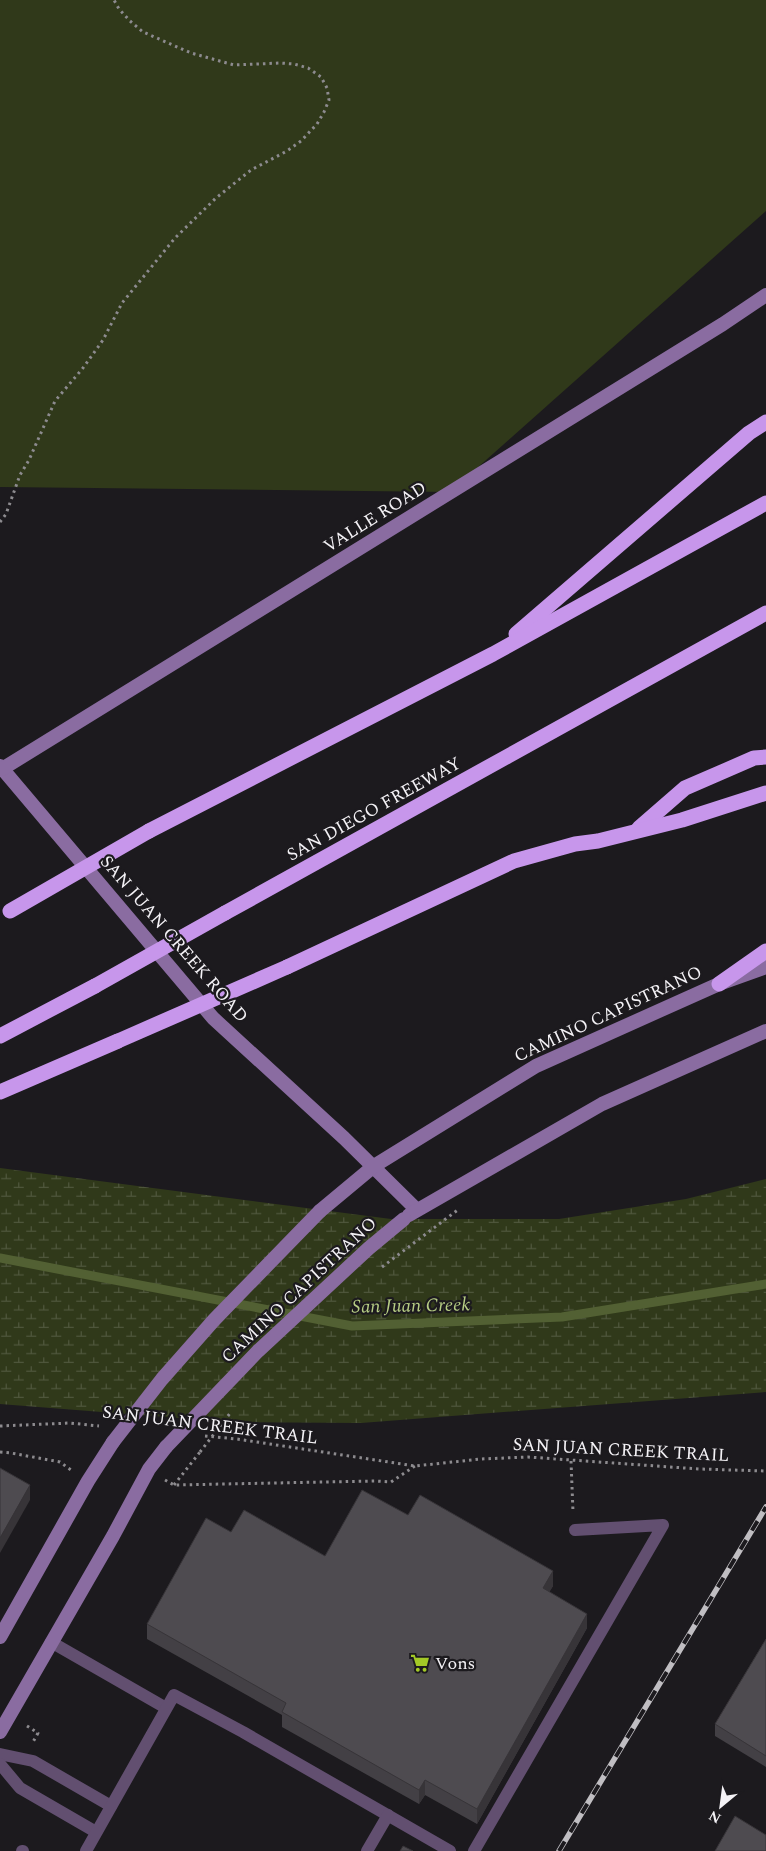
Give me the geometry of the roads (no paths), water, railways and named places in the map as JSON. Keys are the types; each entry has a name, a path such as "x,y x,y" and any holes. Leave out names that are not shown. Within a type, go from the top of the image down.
{"highway":[{"path":"493,654 749,433 766,422"},
{"path":"5,913 149,831 493,654 766,503"},
{"name":"SAN DIEGO FREEWAY","path":"0,1036 96,986 766,613"},
{"path":"636,830 685,788 754,758 766,757"},
{"path":"0,1092 287,966 514,861 682,820 766,793"},
{"path":"719,984 766,951"}],"main road":[{"name":"VALLE ROAD","path":"1,768 723,324 766,295"},
{"name":"SAN JUAN CREEK ROAD","path":"1,768 213,1018 374,1166 416,1209"},
{"name":"CAMINO CAPISTRANO","path":"0,1636 88,1480 113,1442 162,1379 214,1320 320,1211 374,1166 536,1066 719,984 766,967"},
{"name":"CAMINO CAPISTRANO","path":"0,1732 149,1470 166,1447 258,1351 369,1248 416,1209 602,1104 766,1031"}],"lane":[{"path":"474,1851 663,1525 575,1530"},
{"path":"51,1642 166,1708"},
{"path":"86,1851 174,1695 243,1732 450,1851"},
{"path":"0,1754 33,1761 110,1806"},
{"path":"0,1764 20,1788 96,1832"},
{"path":"367,1851 388,1815"}],"waterway":[{"name":"San Juan Creek","path":"0,1258 352,1326 562,1317 766,1284"}],"railway":[{"path":"559,1851 766,1507"}],"place":[{"name":"Vons","path":"420,1663"}]}
